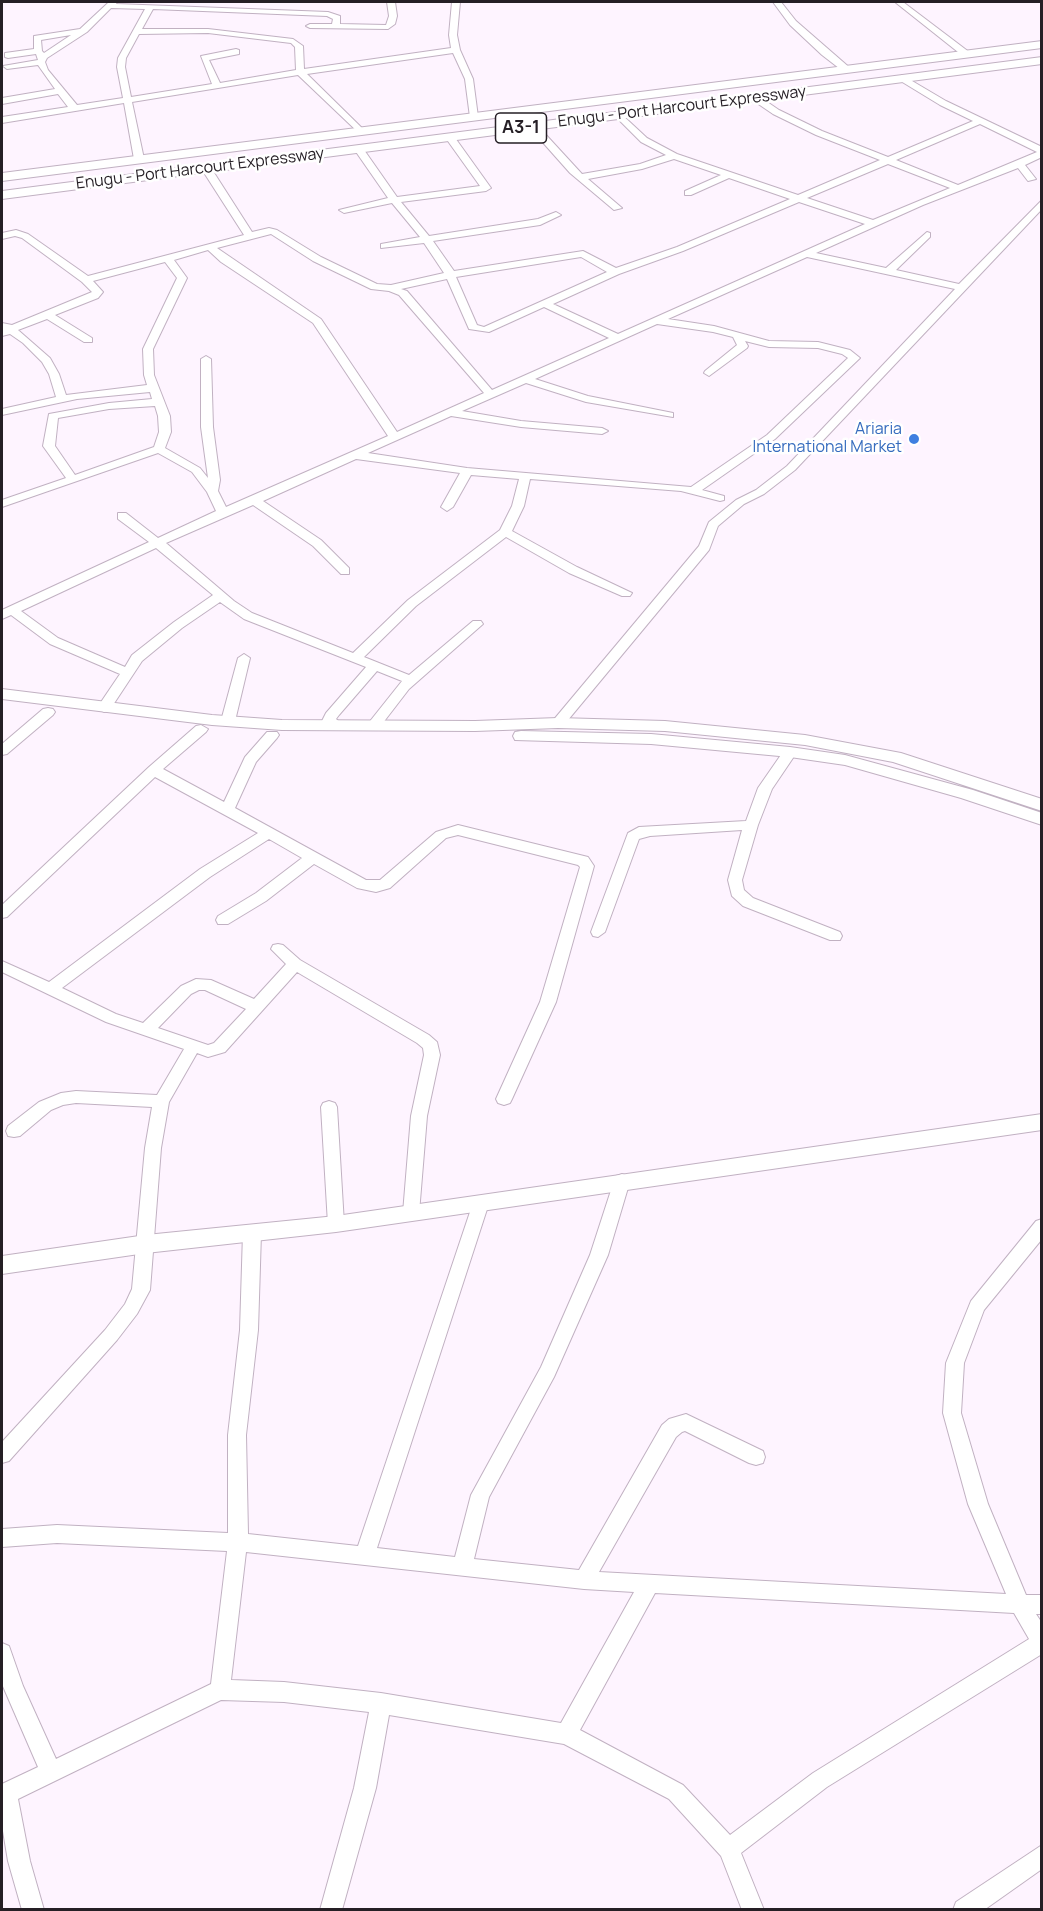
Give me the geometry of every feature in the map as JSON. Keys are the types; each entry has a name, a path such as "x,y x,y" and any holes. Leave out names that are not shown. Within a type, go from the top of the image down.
{"highway":[{"name":"Enugu - Port Harcourt Expressway","path":"2,177 1041,44"},
{"name":"Enugu - Port Harcourt Expressway","path":"2,195 1041,60"}],"main road":[{"path":"2,694 104,708 282,725 558,723 665,726 805,740 895,757 1041,805"},
{"path":"2,705 48,712 272,735 651,739 790,752 845,760 896,773 1041,819"},
{"path":"2,1266 146,1244 336,1224 1041,1122"}],"street":[{"path":"195,8 213,2"},
{"path":"310,26 388,27 392,24 393,16 391,2"},
{"path":"456,2 453,35 456,50 469,79 474,117"},
{"path":"777,2 793,22 847,70"},
{"path":"899,2 966,54"},
{"path":"7,66 41,57 84,30 111,4 150,8 328,14 338,18 336,27"},
{"path":"139,159 126,101 122,58 150,8"},
{"path":"74,108 41,57 38,38 84,30"},
{"path":"138,32 208,31 294,41 299,46 300,72 360,131"},
{"path":"2,120 300,72 456,50"},
{"path":"217,86 204,58 236,52"},
{"path":"8,55 41,57"},
{"path":"902,78 1041,152"},
{"path":"2,101 61,91"},
{"path":"754,98 776,112 819,133 958,188"},
{"path":"619,115 644,140 674,156 874,224"},
{"path":"359,149 450,275 473,327 479,330 491,328 543,303 680,249 980,121"},
{"path":"533,126 581,177 617,208"},
{"path":"344,210 394,200 486,188 450,137"},
{"path":"7,612 223,512 874,224 1020,164 1041,152"},
{"path":"581,177 642,166 674,156"},
{"path":"1020,164 1031,179"},
{"path":"206,168 249,235"},
{"path":"688,193 728,175"},
{"path":"558,723 705,547 713,525 740,502 760,492 791,468 1041,203"},
{"path":"384,246 540,222 556,215"},
{"path":"86,280 249,235 274,232 317,259 360,282 375,287 391,288 450,275 583,254 615,273"},
{"path":"2,236 21,233 86,280 97,294 48,315 5,329"},
{"path":"889,271 927,235"},
{"path":"209,246 225,260 317,321 394,438"},
{"path":"808,254 963,288"},
{"path":"159,449 165,432 164,416 149,375 148,350 182,282 181,275 167,257"},
{"path":"391,288 403,293 491,394"},
{"path":"543,303 618,338"},
{"path":"48,315 88,340"},
{"path":"657,321 714,329 769,344 818,345 846,352 855,358 771,437 694,490"},
{"path":"5,329 37,350 46,360 54,374 62,399"},
{"path":"709,373 743,346 737,336"},
{"path":"206,359 207,427 214,480 212,491"},
{"path":"526,379 586,399 669,416"},
{"path":"2,412 62,399 153,388"},
{"path":"73,480 50,446 52,416 108,405 159,402"},
{"path":"450,413 521,424 602,431"},
{"path":"2,504 159,449 196,470 212,491 223,512"},
{"path":"355,455 466,471 694,490 720,498"},
{"path":"447,507 466,471"},
{"path":"355,658 412,603 505,532 518,506 525,476"},
{"path":"254,500 317,543 345,571"},
{"path":"122,516 183,562 220,596 248,616 411,680"},
{"path":"505,532 573,570 626,593"},
{"path":"104,708 137,658 178,625 220,596"},
{"path":"7,612 54,641 126,672"},
{"path":"374,725 384,709 411,680 477,624"},
{"path":"228,721 244,658"},
{"path":"336,725 328,721 333,713 375,665"},
{"path":"2,751 48,712"},
{"path":"2,913 154,770 201,729"},
{"path":"227,810 250,760 272,735"},
{"path":"790,752 765,788 751,825 735,880 737,892 748,902 835,936"},
{"path":"154,770 362,884 376,887 385,884 441,835 458,830 583,861 587,866 548,1002 504,1099"},
{"path":"598,932 633,836 639,832 751,825"},
{"path":"50,989 205,873 269,833"},
{"path":"223,920 261,897 313,857"},
{"path":"278,949 295,964 423,1039 431,1046 432,1055 419,1116 411,1213"},
{"path":"2,966 111,1018 208,1051 219,1048 295,964"},
{"path":"146,1030 186,990 196,986 206,984 257,1007"},
{"path":"2,1455 111,1335 131,1309 141,1290 153,1149 161,1101 193,1047"},
{"path":"14,1131 45,1106 61,1099 76,1097 161,1101"},
{"path":"329,1107 336,1224"},
{"path":"462,1566 480,1495 548,1371 599,1255 622,1181"},
{"path":"364,1554 481,1203"},
{"path":"729,1849 820,1780 1041,1643 1020,1604 978,1504 952,1413 955,1363 977,1306 1041,1227"},
{"path":"220,1690 238,1542 237,1435 249,1330 252,1233"},
{"path":"584,1580 669,1431 676,1425 686,1422 756,1457"},
{"path":"2,1538 57,1534 238,1542 364,1554 584,1580 1041,1605"},
{"path":"566,1734 650,1583"},
{"path":"2,1653 13,1688 51,1772"},
{"path":"33,1910 4,1795 220,1690 284,1692 381,1703 566,1734 676,1792 729,1849 753,1910"},
{"path":"331,1910 365,1788 381,1703"},
{"path":"964,1910 1041,1856"}],"place":[{"name":"Ariaria International Market","path":"914,439"}]}
